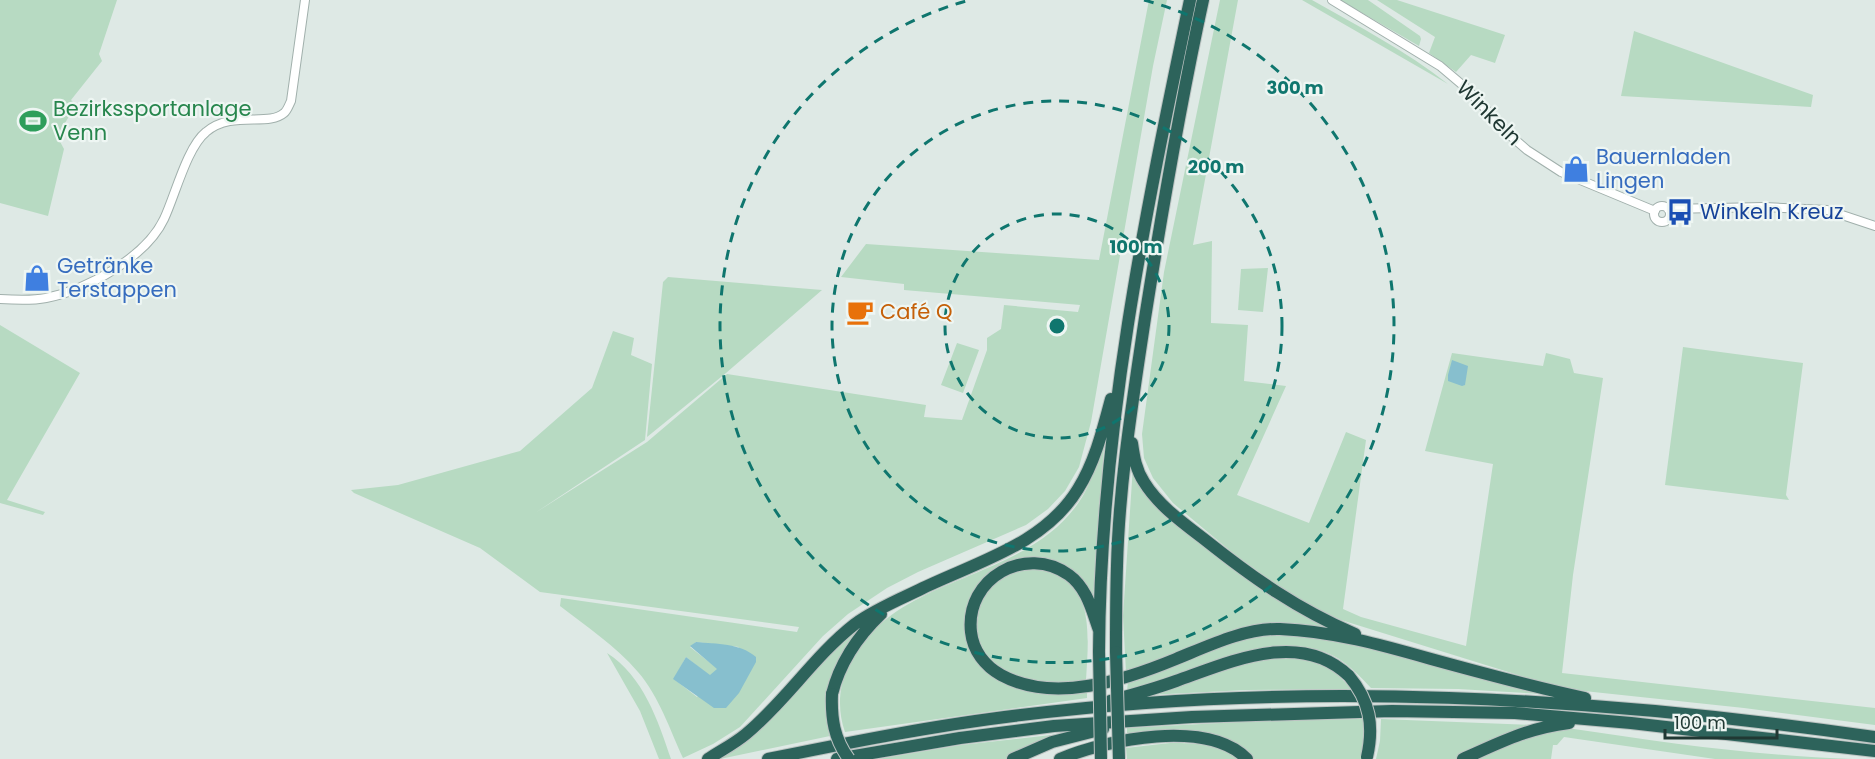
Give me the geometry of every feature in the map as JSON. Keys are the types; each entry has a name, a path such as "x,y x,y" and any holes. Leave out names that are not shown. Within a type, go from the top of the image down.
{"highway":[{"path":"1101,759 1099,630 1106,499 1120,366 1154,175 1190,0"},
{"path":"1119,759 1116,652 1117,565 1121,501 1156,248 1203,0"},
{"path":"708,759 745,736 832,643 858,622 1048,526 1079,488 1092,460 1120,366"},
{"path":"1130,424 1138,471 1145,485 1163,505 1251,575 1303,610 1384,646"},
{"path":"1099,630 1088,600 1071,576 1052,566 1032,562 1003,569 986,583 975,602 971,623 974,644 986,664 1009,679 1042,687 1073,687 1132,675 1227,639 1276,629 1326,634 1384,646 1537,688 1621,706"},
{"path":"849,759 836,735 831,714 832,694 837,674 855,642 895,602"},
{"path":"1074,710 1151,690 1231,661 1263,654 1308,653 1325,659 1349,676 1362,693 1370,716 1371,740 1366,758"},
{"path":"768,759 935,726 1074,710 1170,702 1339,696 1444,697 1621,706 1875,737"},
{"path":"837,759 960,738 1054,726 1192,717 1392,711 1515,713 1875,751"},
{"path":"1463,759 1519,733 1543,726 1594,720"},
{"path":"1013,759 1070,736 1133,721"},
{"path":"1060,759 1108,744 1163,737 1193,737 1219,742 1239,751 1247,759"}],"street":[{"path":"0,299 46,298 82,286 105,274 137,253 156,234 194,147 202,135 217,124 232,119 267,119 284,113 291,102 305,0"},
{"name":"Winkeln","path":"1332,0 1440,66 1466,88 1512,137 1550,166 1655,211"},
{"name":"Winkeln","path":"1655,211 1661,206 1668,209 1764,207 1827,210 1875,226"},
{"name":"Winkeln","path":"1655,211 1655,219 1663,222 1669,217 1668,209"}],"green space":[{"name":"Bezirkssportanlage Venn","path":"0,0 117,0 99,54 102,61 71,100 76,105 57,136 64,149 48,216 0,203"},
{"path":"1149,0 1167,0 1153,66 1091,422 1079,467 1065,491 1048,509 1026,525 918,572 887,588 848,614 823,636 740,727 713,744 683,758 664,714 645,681 611,645 560,606 561,598 797,632 799,627 540,592 480,548 351,490 398,485 520,451 592,388 613,331 634,338 631,355 652,364 645,440 535,513 647,442 727,374 926,405 924,417 962,420 987,350 987,338 1001,329 1004,305 1078,312 1080,305 904,290 904,284 841,277 866,244 1099,260","holes":["696,642 739,647 697,697 674,679 686,657 710,676 718,669 690,647"]},
{"path":"1220,0 1238,0 1193,245 1212,241 1211,323 1248,325 1244,381 1286,386 1237,495 1309,523 1346,432 1366,440 1343,609 1361,617 1466,646 1493,464 1425,451 1452,353 1543,366 1546,353 1570,359 1574,373 1603,378 1573,575 1562,673 1875,708 1875,725 1584,691 1550,685 1341,620 1301,601 1270,580 1234,554 1173,503 1153,478 1144,458 1142,434 1164,272"},
{"path":"1302,0 1312,0 1364,29 1448,84"},
{"path":"1340,0 1368,0 1420,36 1419,46"},
{"path":"1377,0 1397,0 1505,35 1495,63 1471,55 1456,72 1429,53 1435,37"},
{"path":"1634,31 1813,95 1811,107 1621,96"},
{"path":"1268,268 1263,312 1238,310 1241,269"},
{"path":"668,277 822,290 726,373 647,437 663,282"},
{"path":"0,325 80,373 7,500 45,512 43,515 0,503"},
{"path":"957,343 979,350 963,393 941,385"},
{"path":"1683,347 1803,363 1786,495 1789,500 1665,485"},
{"path":"1104,448 1093,599 1052,564 995,573 969,624 996,677 1087,690 1087,698 845,732 840,709 842,685 847,670 863,642 885,620 910,603 997,564 1051,532 1079,502"},
{"path":"1133,466 1149,495 1341,632 1295,625 1126,672 1123,616"},
{"path":"1027,568 1049,572 1066,580 1077,591 1084,606 1087,623 1086,680 1062,684 1025,681 994,662 982,647 977,631 977,615 982,599 992,586 1007,575"},
{"path":"866,621 827,692 825,707 830,736 720,759 760,729 836,645"},
{"path":"1270,633 1331,637 1543,694 1458,689 1371,688 1350,667 1330,654 1320,650 1294,647 1278,647 1127,691 1128,681 1242,639"},
{"path":"607,653 620,663 640,686 655,714 671,759 659,759 640,711"},
{"path":"1297,656 1332,668 1351,689 1246,690 1148,695 1245,662"},
{"path":"1365,719 1366,730 1362,759 1251,759 1236,747 1127,737 1127,728 1276,720"},
{"path":"1381,719 1535,725 1458,759 1376,759"},
{"path":"1556,729 1574,729 1748,752 1853,759 1715,759 1564,737 1557,745 1553,745 1551,759 1477,759 1510,743"},
{"path":"1078,732 1008,759 878,759 961,745"},
{"path":"1170,743 1216,747 1241,759 1127,759 1126,748"}],"water":[{"path":"1452,360 1468,366 1465,385 1448,381"},
{"path":"696,642 736,647 756,657 756,662 739,693 726,708 714,708 673,679 686,657 710,675 717,669 690,646"}],"place":[{"name":"Bezirkssportanlage Venn","path":"33,121"},
{"name":"Bauernladen Lingen","path":"1576,169"},
{"name":"Winkeln Kreuz","path":"1680,212"},
{"name":"Getränke Terstappen","path":"37,278"},
{"name":"Café Q","path":"860,312"}]}
